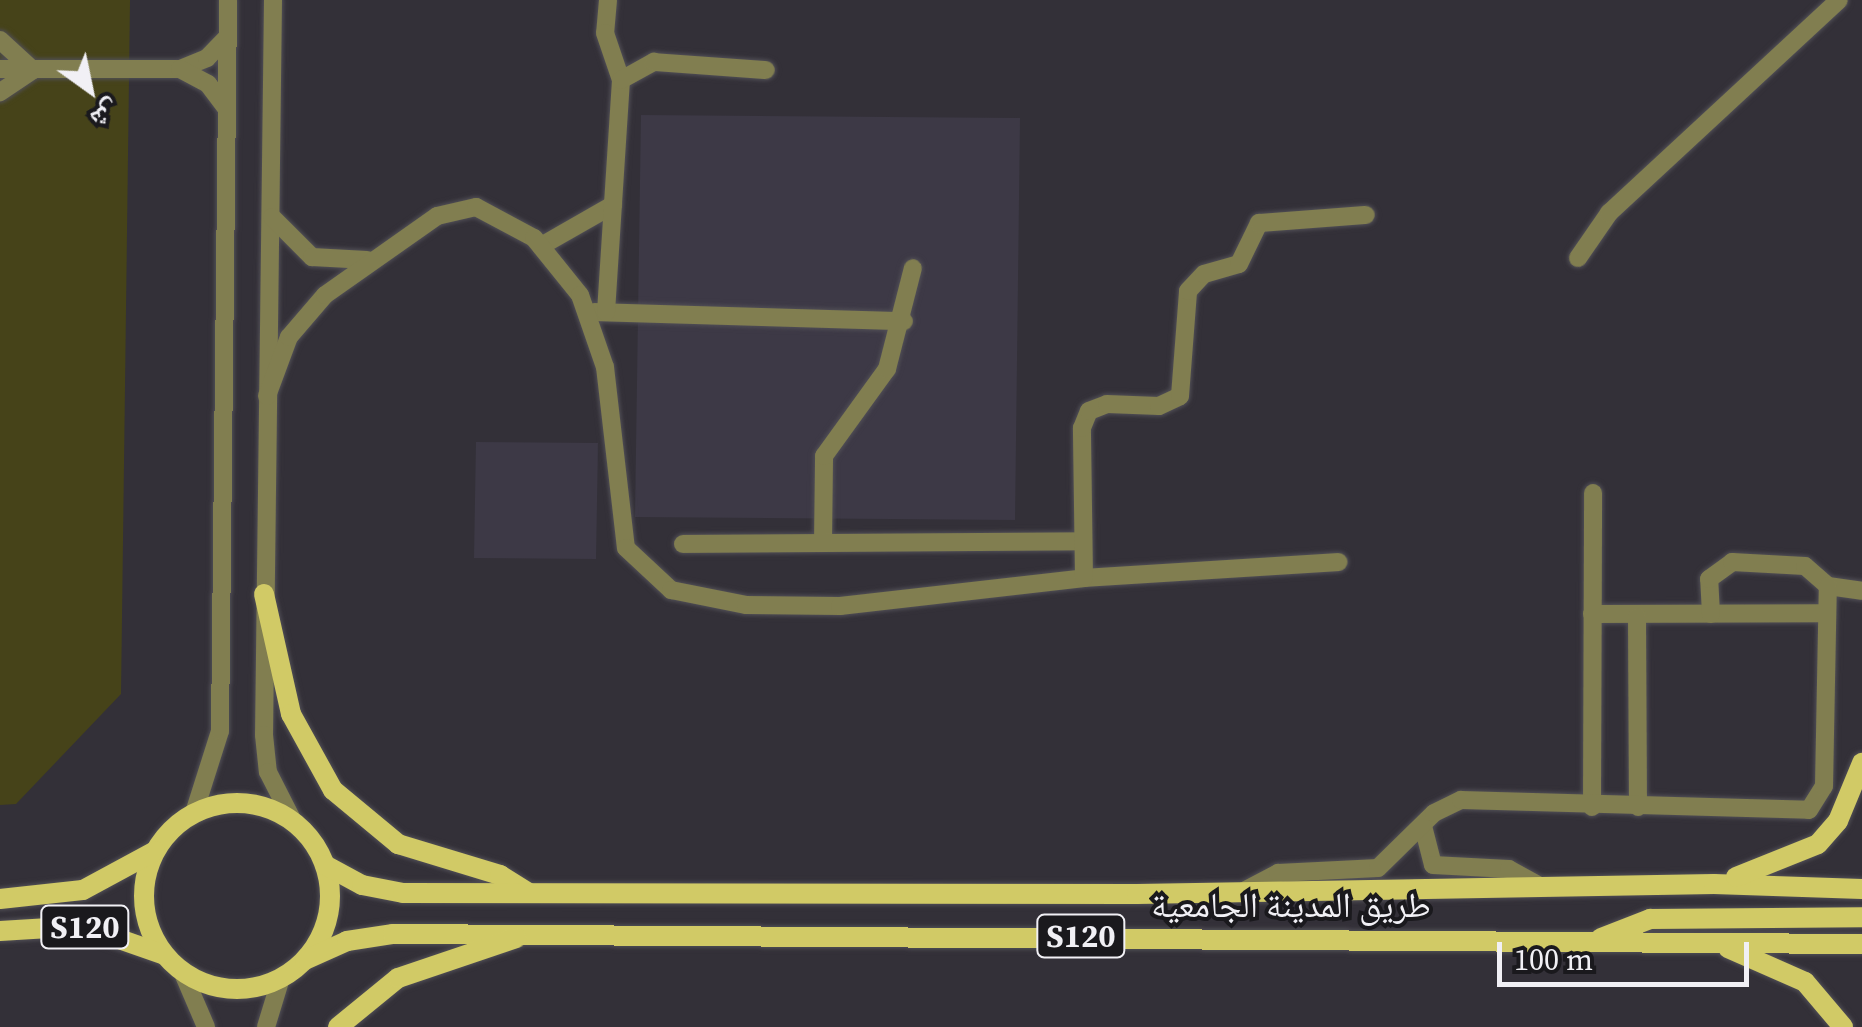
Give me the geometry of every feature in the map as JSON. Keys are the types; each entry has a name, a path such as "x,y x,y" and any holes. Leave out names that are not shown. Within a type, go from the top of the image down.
{"main road":[{"path":"264,594 291,714 333,790 398,844 500,875 529,894"},
{"path":"1714,884 1794,860 1818,844 1838,821 1862,763"},
{"path":"256,804 294,821 326,865 328,915 305,960 281,978 241,989 182,971 165,955 144,904 156,850 194,813 256,804"},
{"name":"S120","path":"0,899 83,890 156,850"},
{"name":"طريق المدينة الجامعية","path":"326,865 389,892 1242,892 1714,884 1862,890"},
{"path":"1599,939 1650,919 1862,917"},
{"name":"S120","path":"0,931 104,929 165,955"},
{"name":"طريق المدينة الجامعية","path":"305,960 378,935 1599,939 1862,944"},
{"path":"338,1027 398,978 521,935"},
{"path":"1717,944 1805,982 1842,1027"}],"street":[{"path":"194,813 220,732 228,0"},
{"path":"274,0 265,754 294,821"},
{"path":"608,0 605,33 622,80 613,205 597,312 620,526 626,548 653,581 746,605 840,606 1084,578 1338,562"},
{"path":"1578,258 1610,212 1839,0"},
{"path":"0,69 180,70 207,58 227,37"},
{"path":"0,40 33,70"},
{"path":"622,80 654,62 766,70"},
{"path":"0,92 33,70"},
{"path":"180,70 208,84 226,109"},
{"path":"541,246 613,205"},
{"path":"267,396 298,325 372,259 462,208 502,215 541,246 597,312 904,322"},
{"path":"270,214 312,257 372,259"},
{"path":"1084,578 1085,416 1100,405 1159,406 1180,396 1192,284 1239,264 1265,220 1366,216"},
{"path":"823,543 824,456 887,369 904,322 913,268"},
{"path":"1592,807 1593,493"},
{"path":"683,544 1084,541"},
{"path":"1711,614 1709,579 1724,564 1805,566 1828,586 1862,592"},
{"path":"1242,892 1278,873 1378,868 1423,825 1460,800 1779,812 1806,798 1820,767 1828,586"},
{"path":"1592,614 1825,614"},
{"path":"1637,617 1638,807"},
{"path":"1423,825 1433,865 1509,870 1540,887"},
{"path":"182,971 206,1027"},
{"path":"266,1027 281,978"}],"shaded area":[{"path":"0,0 130,0 121,694 16,804 0,805"},
{"path":"641,115 1020,118 1015,520 635,517"},
{"path":"476,442 598,443 596,559 474,558"}]}
